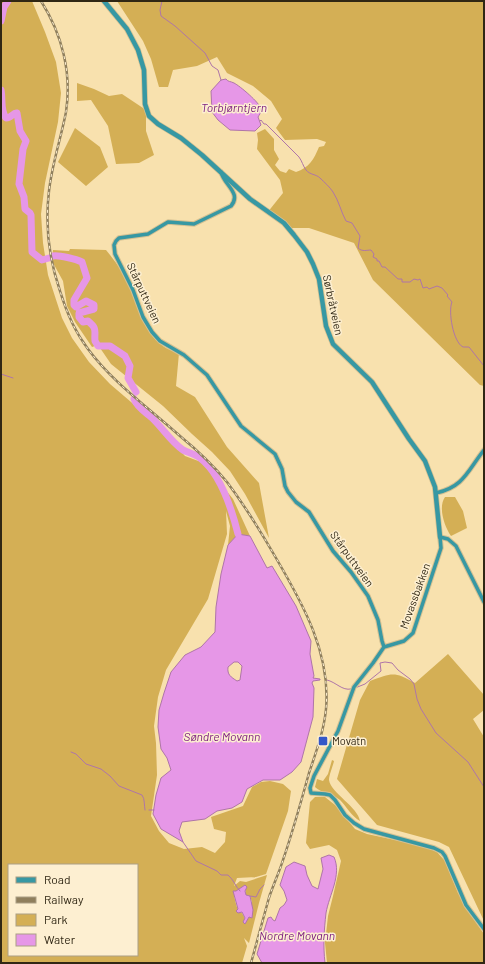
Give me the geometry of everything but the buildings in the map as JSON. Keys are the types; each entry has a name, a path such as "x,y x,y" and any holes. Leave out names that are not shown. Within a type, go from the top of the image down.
{"street":[{"name":"Sørbråtveien","path":"104,1 127,29 138,50 144,70 145,104 149,116 158,124 186,142 250,199 284,223 307,252 314,264 319,279 326,326 333,344 372,382 408,440 421,454 429,470 436,493 440,536"},
{"name":"Stårputtveien","path":"220,171 234,194 235,200 231,206 194,224 168,222 148,234 120,238 114,245 115,254 133,290 143,317 155,337 166,346 184,355 207,375 242,426 277,456 288,492 296,502 309,512 330,546 368,596 378,620 384,647"},
{"path":"436,493 449,490 457,485 484,450"},
{"path":"440,536 448,539 456,546 484,602"},
{"name":"Movassbakken","path":"384,647 404,641 413,633 441,548 440,536"},
{"path":"384,647 353,688 338,732 314,776 310,788 311,793 330,795 345,815 364,829 434,848 442,852 447,859 459,892 466,905 484,929"}],"green space":[{"path":"1,1 32,1 56,62 61,93 58,122 45,183 41,214 43,243 48,275 62,318 72,338 89,362 110,384 145,414 185,456 201,462 215,478 217,483 217,479 233,499 250,536 238,534 228,545 230,526 226,511 227,534 208,599 166,670 158,697 154,726 157,775 151,816 159,831 169,843 184,849 202,847 215,853 225,842 226,832 214,829 211,817 243,806 252,787 261,782 270,781 283,784 291,791 288,811 266,874 256,877 237,878 234,886 240,881 246,882 267,875 249,943 244,938 247,946 242,963 1,963","holes":["245,885 246,895 250,896 252,902 245,924 244,917 237,908 234,896 236,892"]},
{"path":"117,1 484,1 484,386 480,385 373,280 354,243 309,228 288,228 267,213 283,193 280,180 257,149 257,133 265,129 274,139 274,150 279,159 275,165 280,171 286,173 289,169 296,172 308,165 319,147 324,146 326,142 317,139 285,140 276,128 282,119 271,101 253,86 227,73 217,57 197,66 173,70 168,87 159,87 151,59 143,41"},
{"path":"77,83 109,96 122,94 146,110 146,131 154,155 139,163 116,164 108,126 91,100 77,101"},
{"path":"75,128 100,147 108,167 86,186 58,162"},
{"path":"70,249 106,250 126,279 151,334 164,346 179,353 176,386 195,397 227,447 259,483 269,538 245,494 230,471 163,406 111,364 98,345 92,347 75,322 67,306 63,281 52,261 53,250 69,251"},
{"path":"445,497 455,497 463,511 467,528 451,536 446,527 442,511"},
{"path":"448,654 484,695 484,710 473,719 484,737 484,921 449,847 439,842 377,825 337,779 360,700 370,681 393,674 402,676 415,683"},
{"path":"332,760 334,761 329,780 331,785 355,811 360,821 340,800 320,791 315,787 317,779 323,781 328,774"},
{"path":"315,797 325,797 335,805 355,829 367,834 426,847 437,852 445,861 458,893 484,934 484,963 327,963 325,943 328,916 341,861 337,850 329,845 310,849 306,843 310,802"}],"water":[{"name":"Torbjørntjern","path":"226,79 241,87 260,106 261,111 258,117 261,125 255,131 230,130 218,120 212,112 211,91 221,80"},
{"name":"Søndre Movann","path":"238,534 250,536 267,568 272,566 296,606 311,641 310,654 314,676 313,678 320,680 313,681 312,683 314,688 313,717 301,762 292,772 280,780 263,780 247,789 242,802 232,808 217,811 205,819 182,822 179,831 183,842 161,829 153,814 161,778 171,770 167,758 161,749 158,727 159,710 171,672 185,655 201,647 215,632 216,607 221,574 228,545","holes":["234,662 238,662 242,666 240,680 237,681 230,676 228,667"]},
{"name":"Nordre Movann","path":"329,855 334,857 337,871 326,913 324,938 325,963 262,963 257,954 268,918 271,917 275,921 280,908 287,900 280,885 286,867 294,862 305,866 312,886 318,889 323,869 321,858"},
{"path":"245,885 247,887 245,891 246,895 250,896 253,910 252,918 249,917 245,924 243,922 245,918 242,912 238,913 236,911 238,909 233,891 236,891"}],"waterway":[{"path":"1,21 4,7 8,1"},
{"path":"162,1 160,10 161,16 175,26 205,53 212,66 218,70 221,80"},
{"path":"1,90 4,115 8,118 14,113 17,113 20,131 26,141 23,149 19,184 24,197 25,209 31,215 32,252 42,260 49,258"},
{"path":"260,121 261,120 264,124 266,124 299,157 308,172 318,177 332,190 346,221 352,223 360,236 358,248 363,250 371,250 374,254 373,257 379,261 382,267 385,267 398,279 402,279 402,282 410,282 414,279 420,279 423,288 427,287 429,289 437,286 442,288 452,302 451,319 456,339 463,347 469,347 484,366"},
{"path":"53,256 59,256 82,262 87,278 74,300 74,305 76,307 86,301 94,305 94,309 79,313 79,317 83,322 88,321 93,326 95,330 95,341 98,346 110,346 125,356 130,366 128,378 136,392"},
{"path":"1,374 13,378"},
{"path":"134,399 139,407 155,421 174,443 183,450 200,458 214,473 229,503 238,534"},
{"path":"355,688 365,684 381,671 380,663 392,663 414,684 421,709 436,733 468,762 484,787"},
{"path":"327,680 342,688 351,689"},
{"path":"71,752 76,754 86,764 101,769 119,786 142,795 145,810"},
{"path":"149,810 154,810"},
{"path":"183,842 196,861 217,871 221,875 228,875 240,891"},
{"path":"250,896 256,897 264,885"}],"railway":[{"path":"41,1 60,40 64,54 68,83 66,112 50,181 47,216 53,267 68,314 83,342 109,373 132,395 199,452 227,482 253,519 296,593 313,630 319,649 324,669 326,689 326,709 323,725 300,806 269,898"},
{"path":"251,963 270,894"}],"place":[{"name":"Movatn","path":"323,741"}]}
